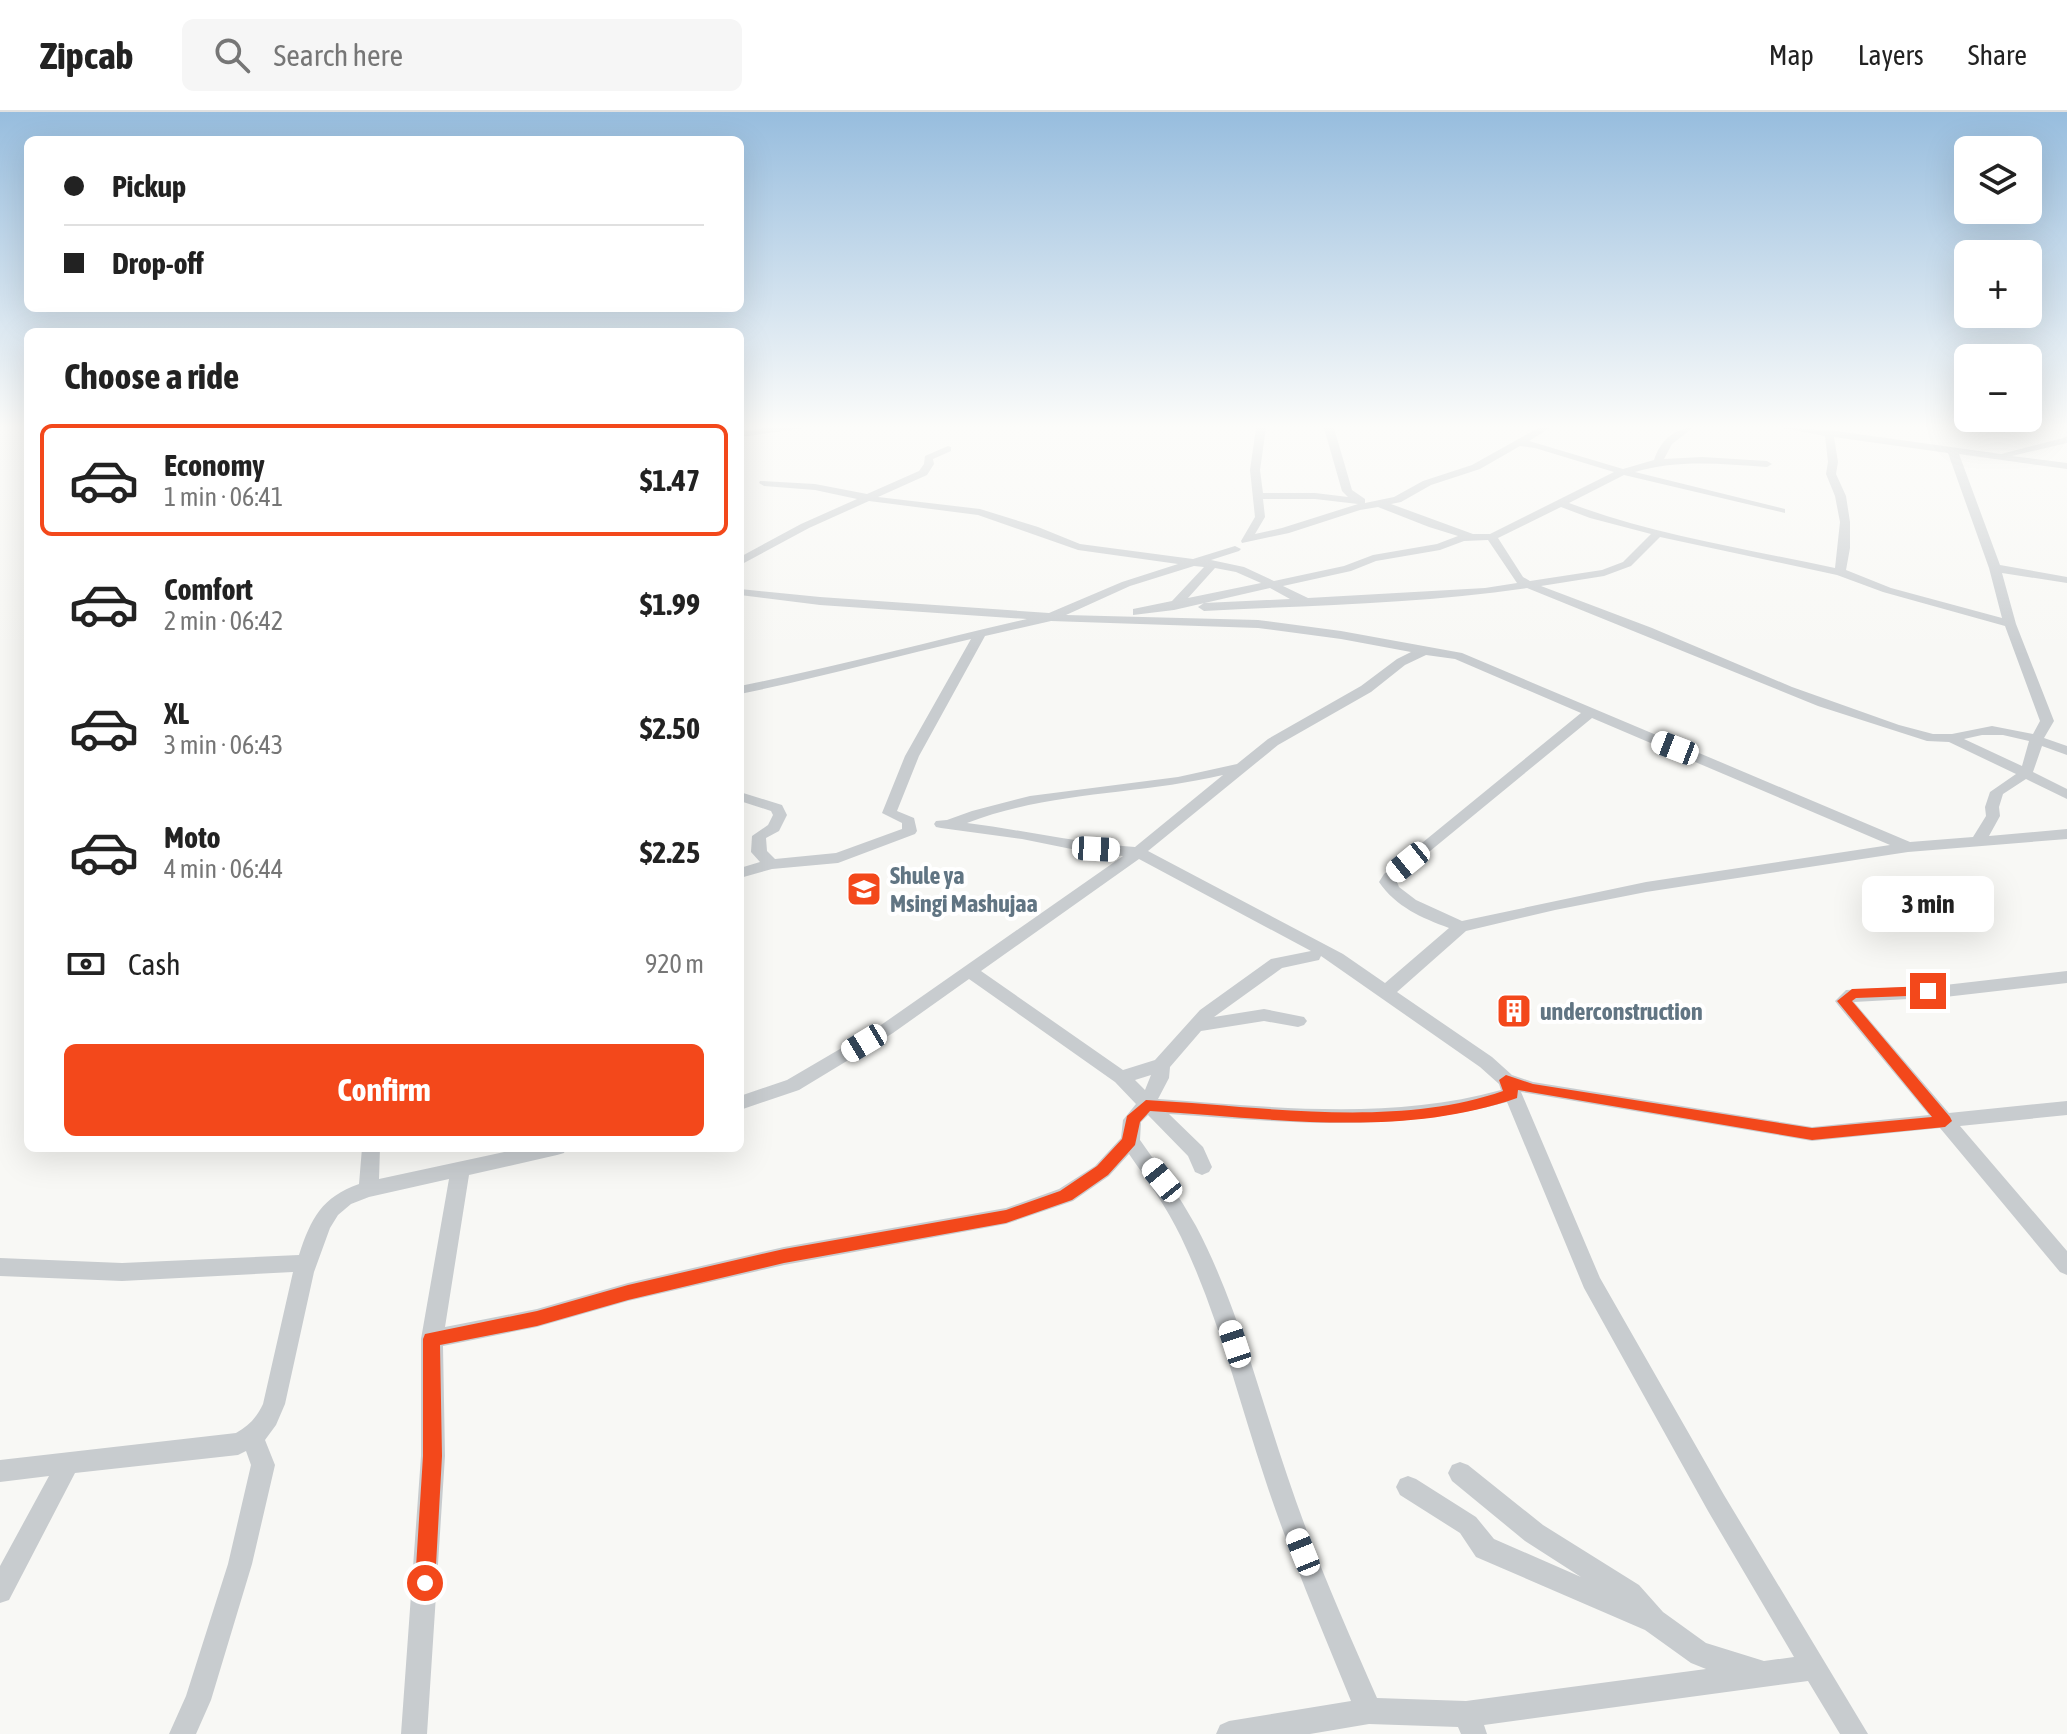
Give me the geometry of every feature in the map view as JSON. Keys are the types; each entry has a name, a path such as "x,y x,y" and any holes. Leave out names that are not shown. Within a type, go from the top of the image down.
{"street":[{"path":"744,559 805,526 856,504"},
{"path":"920,504 980,512 1078,547 1253,572 1306,602"},
{"path":"1174,606 1212,564 1248,539 1260,517 1260,504"},
{"path":"1248,539 1285,531 1367,504"},
{"path":"1371,504 1477,537"},
{"path":"1097,619 1347,569 1373,558 1440,547 1462,538 1492,537 1563,504 1594,516 1658,533 1840,572 1887,590 2010,624"},
{"path":"1751,504 1781,511"},
{"path":"1840,504 1846,553 1840,572"},
{"path":"1972,504 1995,568 2010,624 2047,721 2036,740 2025,774 1993,798 1993,816 1979,840"},
{"path":"1174,606 1306,602 1530,585 1619,569 1658,533"},
{"path":"1492,537 1514,567 1518,579 1530,585 1586,610 1651,632 1807,700 1887,726 1954,740 2067,795"},
{"path":"744,689 816,675 878,657 1051,617 1126,584 1235,549"},
{"path":"1995,568 2067,580"},
{"path":"744,592 1051,617 1258,624 1458,656 1908,847"},
{"path":"744,872 771,864 838,858 910,831 909,821 889,813 912,756 979,636"},
{"path":"744,1102 793,1085 887,1029 1138,852 1273,742 1366,689 1401,662 1424,651"},
{"path":"1461,927 1428,914 1400,896 1389,887 1389,877 1589,713"},
{"path":"1954,740 1983,731 2036,740 2067,751"},
{"path":"1243,767 1172,782 1095,789 975,813 946,824 1096,849 1138,852 1337,958 1387,991 1509,1087 1591,1282 1813,1667 1855,1734"},
{"path":"744,797 777,808 780,815 774,828 759,836 759,852 771,864"},
{"path":"1387,991 1461,927 1646,887 1908,847 2067,834"},
{"path":"1121,1077 1161,1065 1206,1014 1277,963 1313,956"},
{"path":"970,972 1121,1077 1196,1152 1202,1167"},
{"path":"2065,1262 1847,1006 1846,996 1945,991 2067,977"},
{"path":"1196,1026 1264,1015 1298,1021"},
{"path":"432,1339 537,1318 628,1292 784,1256 1006,1216 1066,1195 1102,1171 1130,1141 1132,1120 1146,1105 1160,1078 1161,1065"},
{"path":"1146,1105 1333,1116 1410,1116 1478,1106 1509,1087 1812,1134 2067,1108"},
{"path":"1130,1141 1162,1180 1190,1230 1226,1315 1292,1525 1369,1711"},
{"path":"369,1189 371,1152"},
{"path":"0,1471 238,1444 253,1438 266,1425 274,1404 307,1263 328,1212 343,1198 369,1189 539,1152"},
{"path":"414,1734 433,1456 432,1339 460,1169"},
{"path":"0,1267 122,1272 307,1263"},
{"path":"182,1734 198,1700 240,1564 263,1465 253,1438"},
{"path":"0,1591 68,1464"},
{"path":"1460,1473 1534,1533 1630,1594 1654,1621"},
{"path":"1408,1487 1468,1525 1485,1548 1654,1621 1700,1654 1765,1673"},
{"path":"1229,1734 1369,1711 1470,1724 1813,1667"}],"building":[{"name":"underconstruction","path":"1512,999 1530,1010 1517,1024 1498,1012"}],"place":[{"name":"Shule ya Msingi Mashujaa","path":"864,889"},
{"name":"underconstruction","path":"1514,1011"}],"route":[{"path":"425,1583 433,1456 432,1339 537,1318 628,1292 784,1256 1006,1216 1066,1195 1102,1171 1130,1141 1132,1120 1146,1105 1333,1116 1410,1116 1478,1106 1512,1094 1506,1080 1531,1089 1812,1134 1945,1121 1844,1001 1846,996 1852,994 1928,991"}]}
